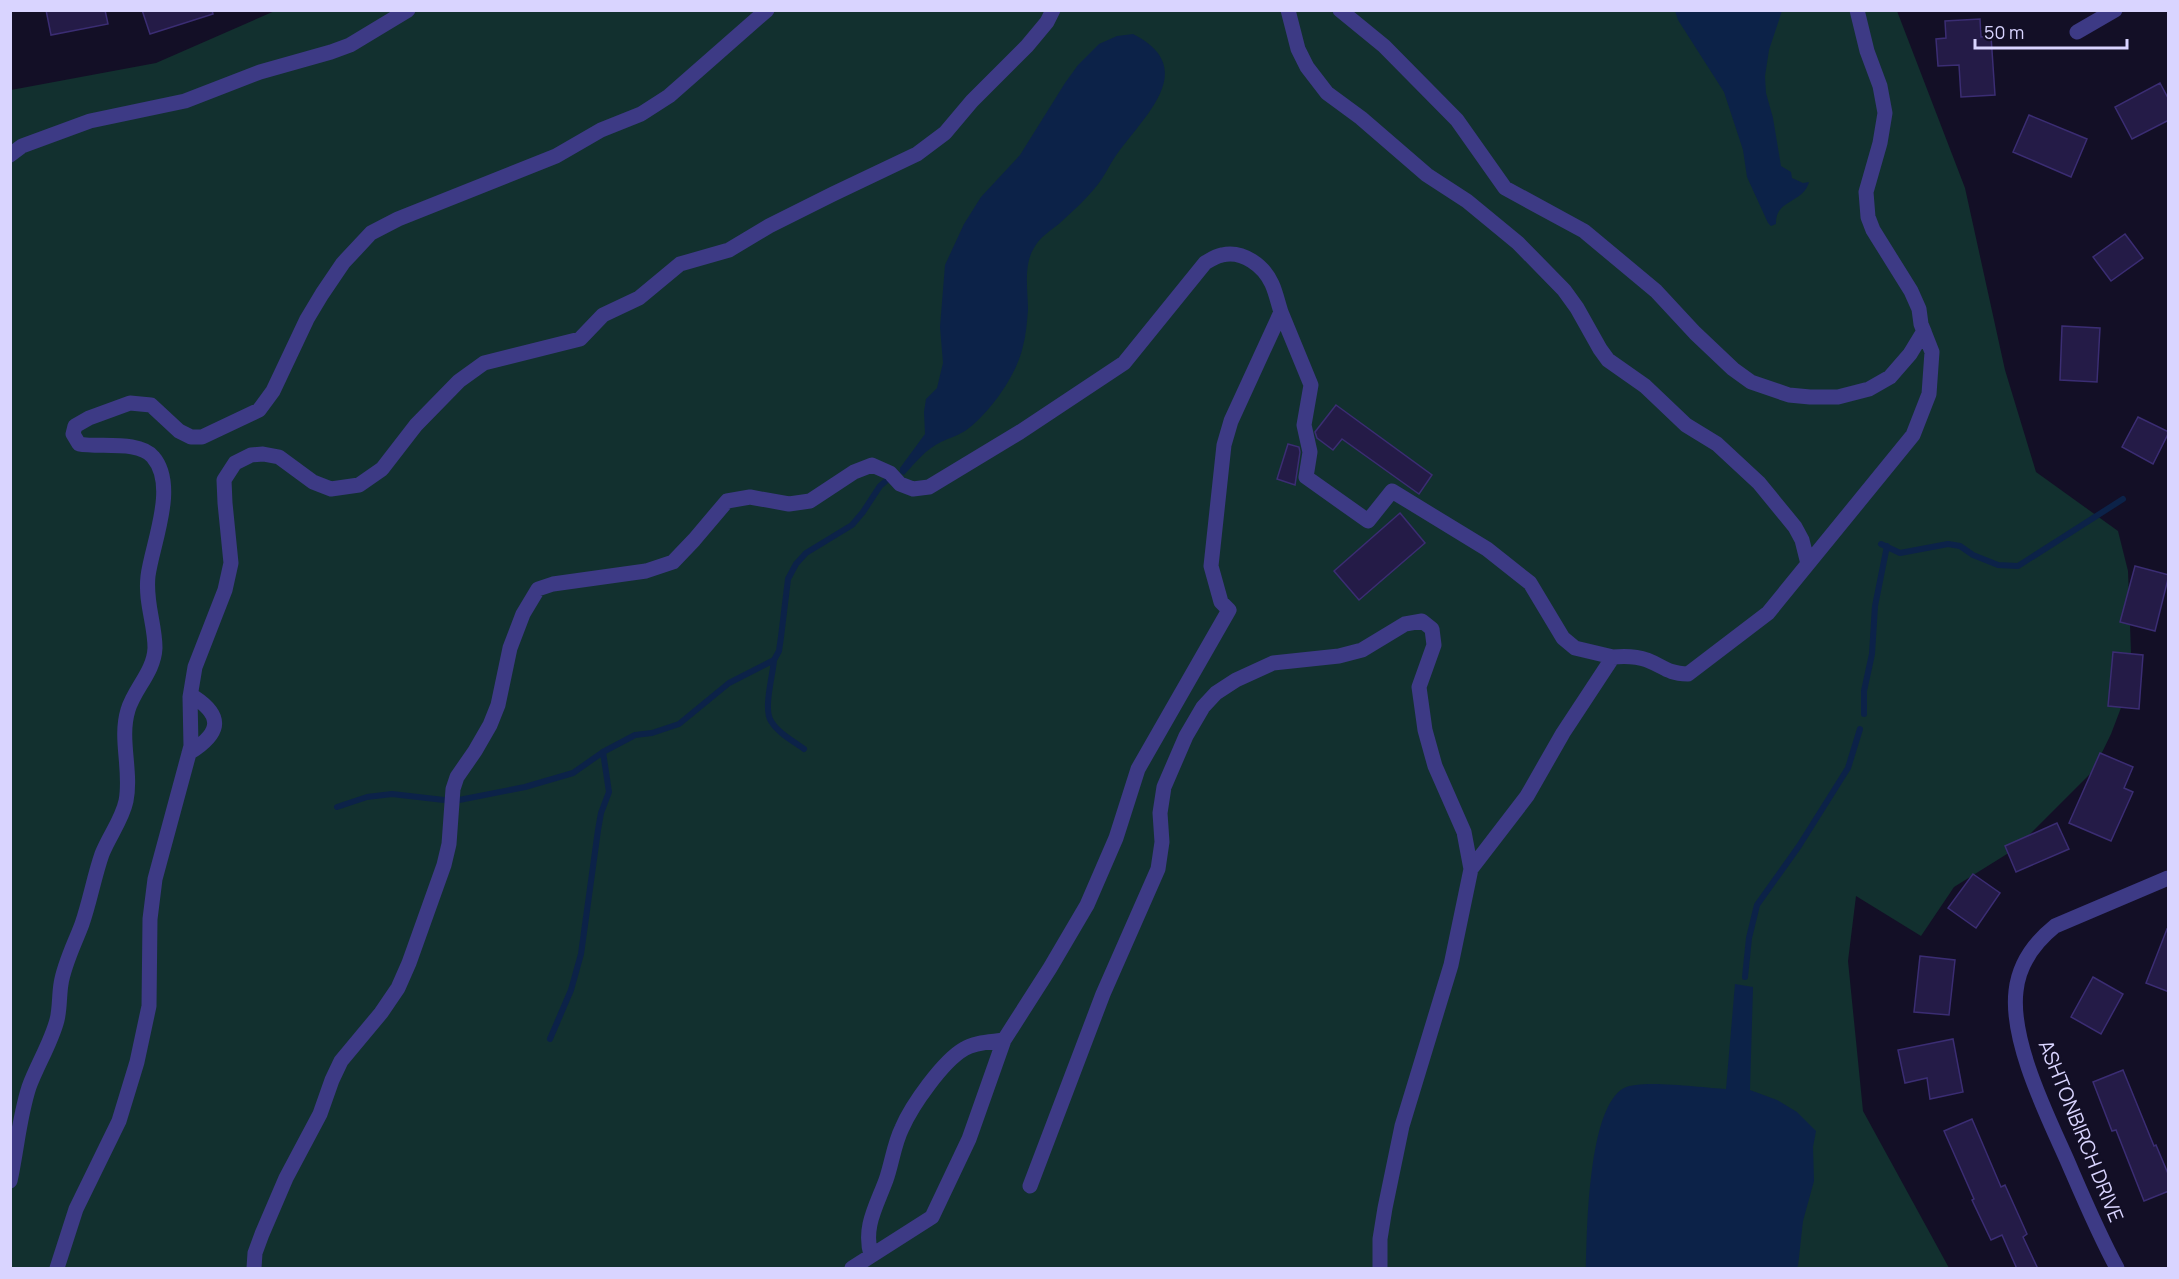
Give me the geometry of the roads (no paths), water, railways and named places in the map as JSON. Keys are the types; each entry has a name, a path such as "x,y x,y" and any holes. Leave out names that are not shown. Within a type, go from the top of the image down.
{"street":[{"path":"10,155 22,146 90,121 185,101 260,72 331,52 350,45 408,10"},
{"path":"10,1181 24,1103 57,1022 61,983 82,923 102,854 126,801 129,774 125,722 128,708 150,668 155,649 147,600 148,575 162,510 161,471 153,456 142,450 131,447 79,444 73,434 75,426 89,418 130,403 150,405 179,431 191,437 202,437 259,410 273,391 306,319 343,263 371,233 398,219 556,156 601,130 641,114 669,96 767,10"},
{"path":"57,1269 76,1209 119,1121 137,1062 149,1006 150,920 155,879 191,746 190,697 195,667 225,590 231,563 224,480 235,463 251,455 263,454 279,457 313,482 331,489 359,485 382,469 416,426 459,381 484,363 580,339 603,315 639,298 680,264 729,250 769,226 917,154 945,134 972,101 1027,46 1047,22 1053,10"},
{"path":"1288,10 1298,49 1307,67 1328,93 1427,175 1467,201 1518,243 1564,290 1608,360 1645,386 1686,425 1717,444 1759,483 1795,527 1802,540 1808,564"},
{"path":"1340,10 1384,46 1457,120 1505,188 1584,231 1656,291 1732,369 1751,382 1789,395 1810,397 1838,397 1869,389 1890,377 1910,354 1924,331"},
{"path":"254,1269 255,1252 262,1234 286,1178 320,1114 341,1061 398,988 409,963 444,865 449,844 453,789 457,777 476,751 490,725 498,705 510,648 523,614 538,590 544,586 563,582 646,571 673,562 727,501 736,498 750,497 789,504 810,501 854,472 872,465 890,473 900,484 913,489 929,487 1010,438 1124,363 1205,263 1216,257 1224,254 1237,255 1258,265 1273,285 1281,312 1311,385 1304,425 1310,452 1306,477 1368,521 1392,491 1487,549 1530,583 1563,638 1575,648 1613,657 1625,656 1646,660 1673,674 1688,674 1768,613 1912,435 1929,394 1932,352 1919,309 1911,291 1873,230 1868,217 1866,192 1880,143 1885,113 1880,86 1867,51 1857,10"},
{"path":"2077,32 2115,10"},
{"path":"852,1269 932,1217 969,1139 1004,1040 1087,905 1116,838 1138,769 1229,610 1221,602 1211,566 1224,445 1231,421 1281,312"},
{"path":"1030,1186 1103,994 1158,869 1162,842 1160,813 1164,787 1186,736 1203,707 1216,693 1236,680 1273,663 1339,657 1362,650 1405,624 1422,621 1432,629 1434,645 1419,687 1425,730 1435,766 1464,832 1471,869 1451,965 1402,1126 1380,1239 1380,1269"},
{"path":"1471,869 1497,838 1527,795 1563,733 1613,657"},
{"path":"189,753 206,741 215,720 210,709 195,697 190,697"},
{"name":"ASHTONBIRCH DRIVE","path":"2117,1269 2102,1241 2050,1122 2025,1055 2016,1018 2015,992 2019,972 2025,958 2039,938 2055,926 2169,878"},
{"path":"871,1255 867,1240 869,1227 900,1130 907,1117 950,1059 966,1048 1004,1040"}],"water":[{"path":"1675,11 1782,11 1769,50 1765,76 1766,93 1773,118 1781,166 1791,172 1792,178 1803,183 1809,182 1801,194 1780,210 1776,224 1771,226 1768,223 1747,177 1743,150 1724,92 1678,20"},
{"path":"1133,34 1153,47 1163,62 1165,77 1161,92 1098,184 1074,210 1036,244 1028,262 1026,333 1015,369 1001,393 974,424 962,433 930,448 904,475 900,473 900,468 925,434 926,399 937,388 943,363 940,327 945,265 964,224 981,197 1020,155 1078,65 1099,44 1117,36"},
{"path":"1735,984 1753,987 1750,1090 1777,1100 1797,1112 1816,1131 1813,1147 1814,1181 1803,1221 1798,1266 1796,1268 1586,1268 1589,1199 1596,1143 1603,1119 1612,1100 1624,1088 1633,1085 1726,1089"}],"waterway":[{"path":"459,800 525,787 573,773 603,752 635,735 652,733 679,724 729,683 774,660 779,651 788,579 796,564 806,553 852,525 880,486 887,480"},
{"path":"1881,544 1900,553 1948,544 1960,546 1973,555 1998,565 2018,566 2123,499"},
{"path":"1864,714 1864,691 1872,654 1875,606 1887,546"},
{"path":"774,660 768,700 769,716 786,737 804,749"},
{"path":"1745,977 1749,938 1757,905 1799,846 1848,768 1860,729"},
{"path":"550,1039 571,990 581,954 598,830 601,813 609,792 603,752"},
{"path":"337,807 367,797 392,794 444,800"}]}
